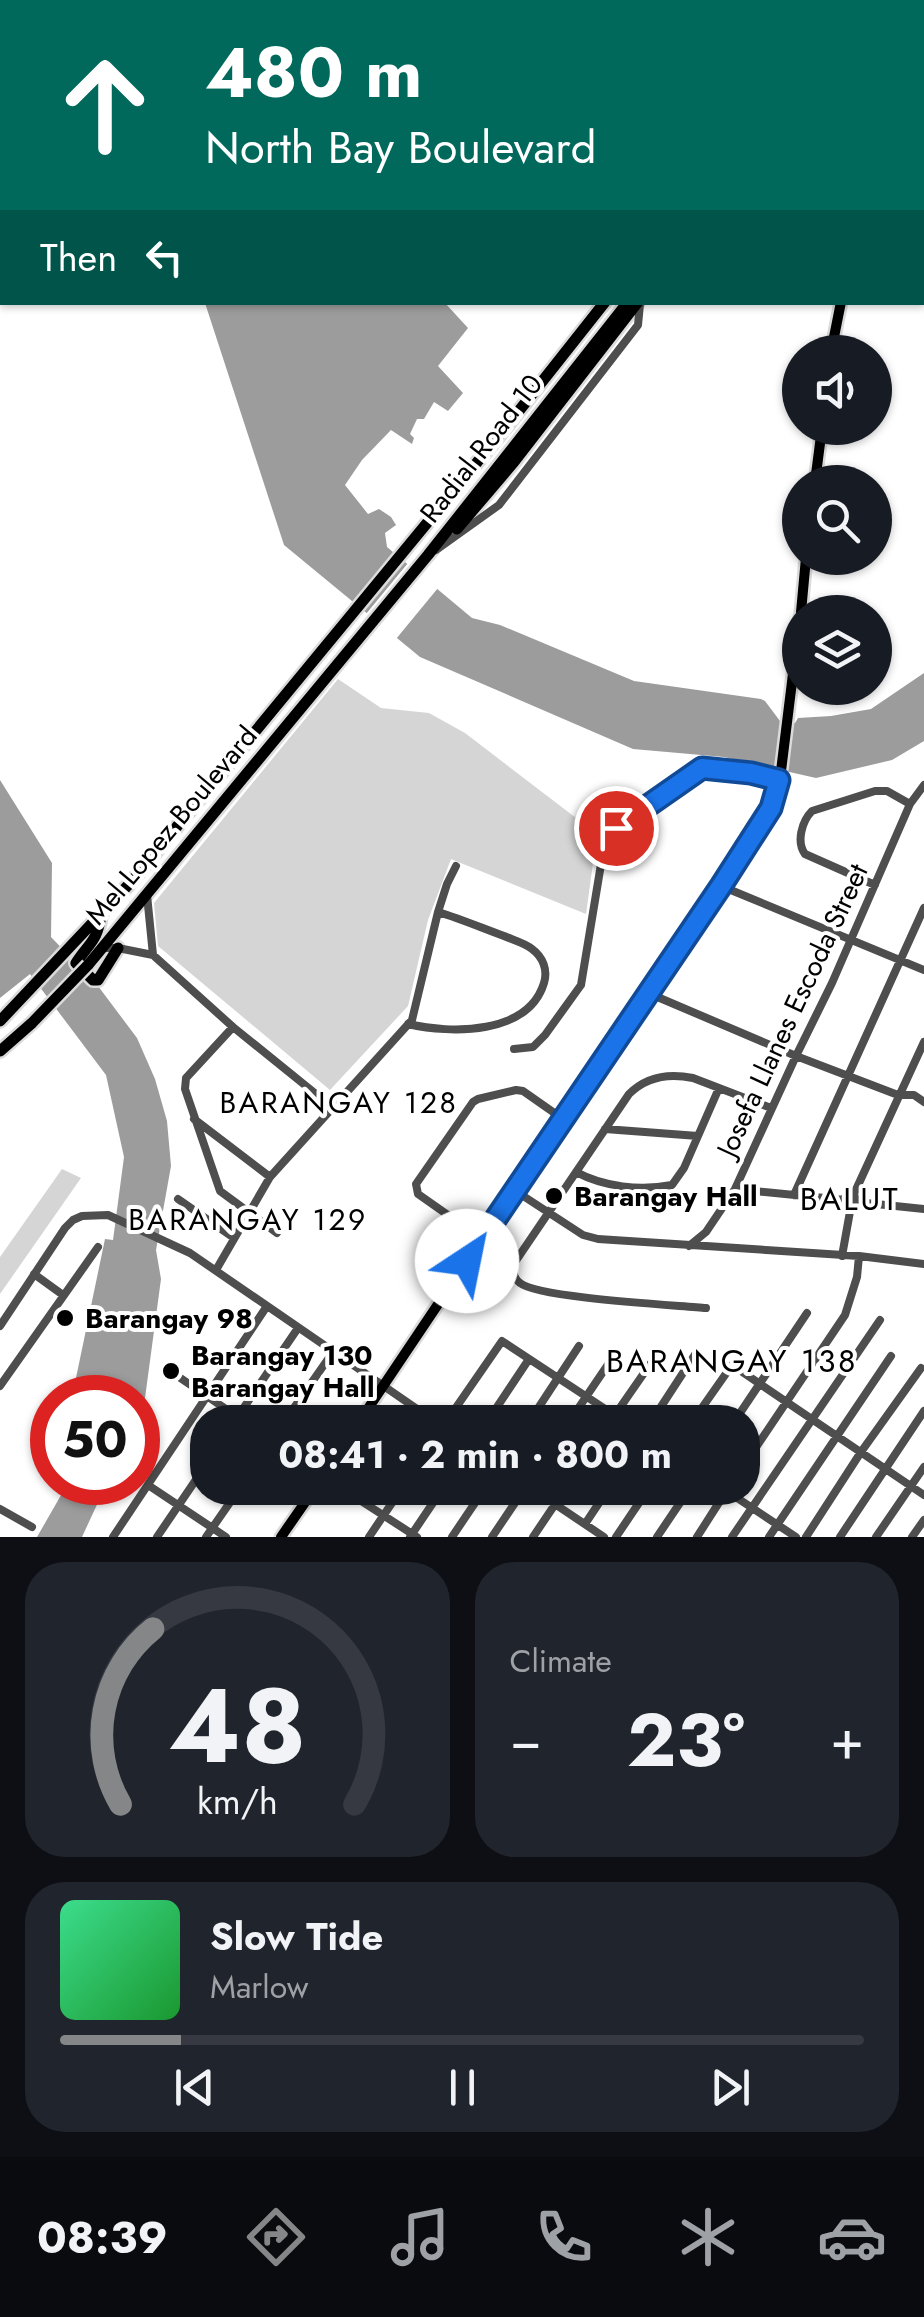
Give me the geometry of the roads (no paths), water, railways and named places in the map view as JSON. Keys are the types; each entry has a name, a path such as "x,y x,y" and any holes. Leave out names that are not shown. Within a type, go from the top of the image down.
{"highway":[{"path":"490,445 503,422 600,305"},
{"name":"Radial Road 10","path":"354,610 600,305"},
{"name":"Radial Road 10","path":"372,622 626,305"},
{"path":"428,556 467,519 637,305"},
{"name":"Mel Lopez Boulevard","path":"0,1021 132,881 354,610"},
{"name":"Mel Lopez Boulevard","path":"0,1051 88,965 372,622"},
{"path":"101,914 96,938 76,963 93,980 98,980 118,948"}],"main road":[{"path":"834,335 840,305"},
{"path":"370,1405 771,808 780,775 788,705"},
{"path":"281,1537 303,1505"}],"street":[{"path":"428,556 502,502 638,325 639,305"},
{"path":"514,1050 533,1047 545,1036 582,985 608,834 702,768 780,775"},
{"name":"Josefa Llanes Escoda Street","path":"689,1246 715,1220 735,1189 832,983 910,804 924,785"},
{"path":"874,884 801,850 807,816 874,791 887,792 910,804"},
{"path":"216,1270 270,1177 408,1024 416,1010 438,912 456,866"},
{"path":"721,886 924,970"},
{"path":"147,892 153,955"},
{"path":"794,1195 924,908"},
{"path":"408,1024 452,1031 515,1019 541,991 546,978 540,957 528,946 438,912"},
{"path":"101,948 153,955 233,1027 332,1107"},
{"path":"648,993 796,1056 898,1095 914,1095 924,1102"},
{"path":"233,1027 186,1078 185,1089 220,1190 278,1233"},
{"path":"842,1256 852,1201 924,1042"},
{"path":"706,1308 529,1288 515,1277 515,1262 636,1086 657,1077 681,1076 771,1108"},
{"path":"576,1172 601,1184 672,1185 684,1168 719,1088"},
{"path":"482,1239 418,1194 416,1184 478,1099 523,1091 563,1119"},
{"path":"194,1119 270,1177"},
{"path":"605,1129 698,1136"},
{"path":"735,1189 922,1207"},
{"path":"514,1190 583,1235 598,1239 859,1256 924,1264"},
{"path":"178,1199 234,1238"},
{"path":"0,1326 64,1228 88,1214 108,1215 190,1253 411,1405"},
{"path":"0,1386 98,1247"},
{"path":"760,1442 846,1312 859,1256"},
{"path":"34,1274 63,1295"},
{"path":"160,1466 267,1306"},
{"path":"746,1405 807,1312"},
{"path":"732,1537 880,1320"},
{"path":"249,1405 298,1328"},
{"path":"458,1405 502,1341 596,1405"},
{"path":"540,1405 579,1346"},
{"path":"296,1405 333,1352"},
{"path":"663,1405 696,1353"},
{"path":"769,1537 891,1356"},
{"path":"499,1405 530,1359"},
{"path":"580,1405 609,1363"},
{"path":"622,1405 651,1364"},
{"path":"704,1405 732,1365 924,1495"},
{"path":"806,1537 922,1368"},
{"path":"173,1373 219,1405"},
{"path":"840,1537 924,1411"},
{"path":"876,1537 924,1467"},
{"path":"157,1537 190,1489"},
{"path":"160,1492 226,1537"},
{"path":"113,1537 134,1505"},
{"path":"206,1537 228,1505"},
{"path":"368,1505 413,1536 432,1505"},
{"path":"369,1537 391,1505"},
{"path":"452,1537 474,1505"},
{"path":"492,1537 516,1505"},
{"path":"533,1537 555,1505"},
{"path":"557,1505 604,1537"},
{"path":"584,1524 597,1505"},
{"path":"616,1537 638,1505"},
{"path":"657,1537 679,1505"},
{"path":"698,1537 717,1505"},
{"path":"748,1505 796,1537"},
{"path":"0,1508 32,1527"},
{"path":"912,1537 924,1520"}],"place":[{"name":"Barangay Hall","path":"554,1196"},
{"name":"Barangay 98","path":"65,1318"},
{"name":"Barangay 130 Barangay Hall","path":"171,1371"}],"district":[{"name":"BARANGAY 128","path":"339,1103"},
{"name":"BALUT","path":"850,1199"},
{"name":"BARANGAY 129","path":"248,1220"},
{"name":"BARANGAY 138","path":"732,1361"}]}
